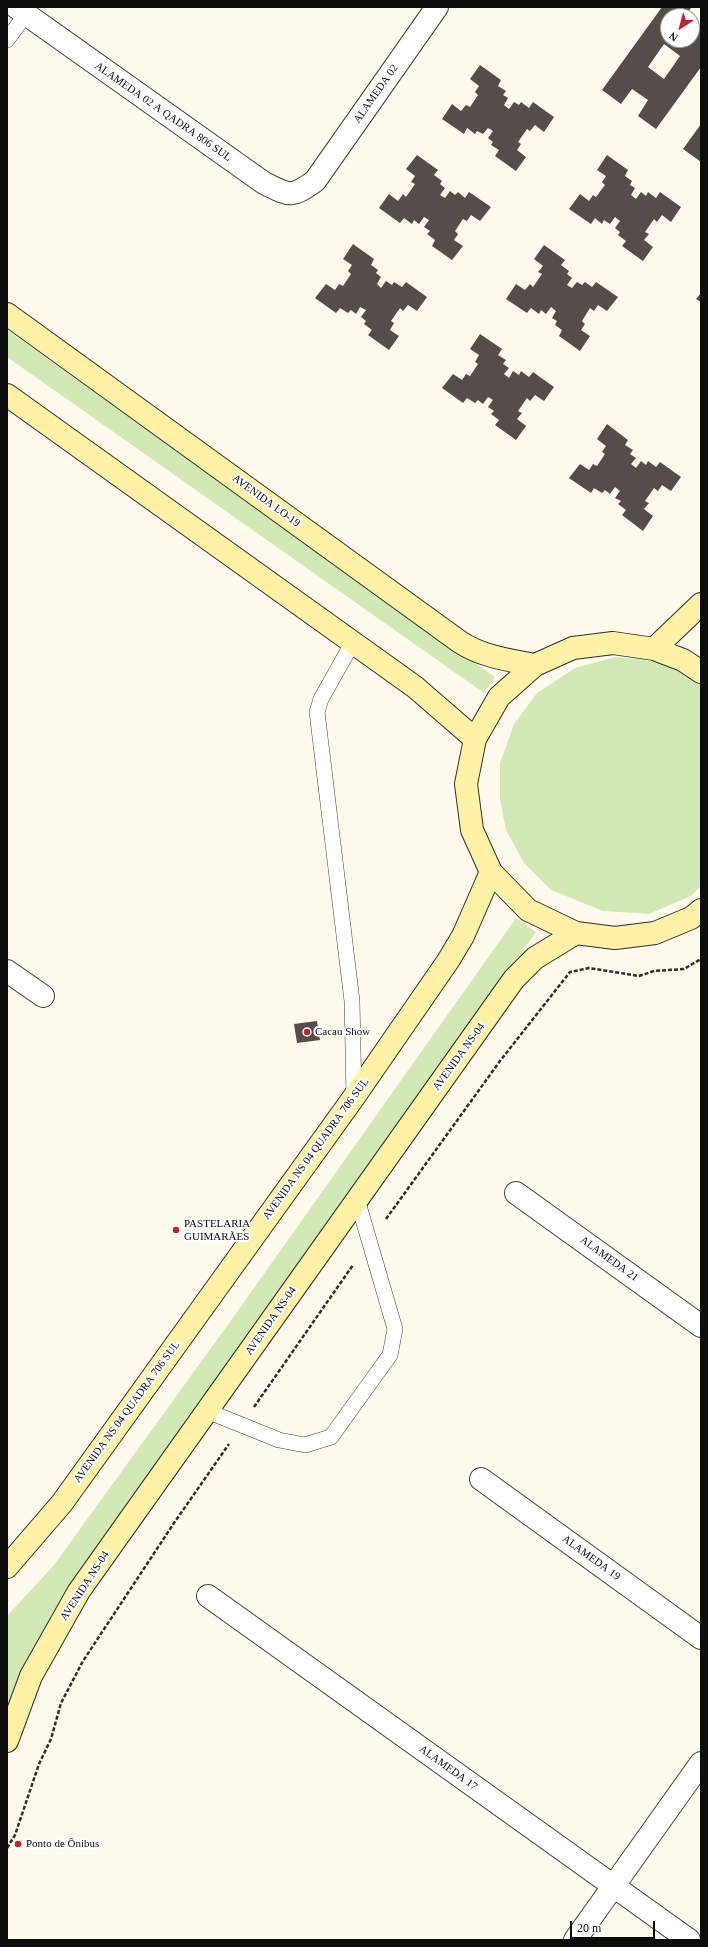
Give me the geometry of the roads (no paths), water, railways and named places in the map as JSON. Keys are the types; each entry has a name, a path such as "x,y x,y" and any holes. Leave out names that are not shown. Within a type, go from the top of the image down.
{"street":[{"name":"ALAMEDA 02 A QADRA 806 SUL","path":"21,10 264,183 284,193 298,193 315,181"},
{"name":"ALAMEDA 02","path":"315,181 429,10"},
{"name":"AVENIDA LO-19","path":"7,314 460,642 474,650 490,656 535,665"},
{"path":"7,395 415,687 475,739"},
{"path":"654,648 701,604"},
{"path":"698,916 655,933 616,938 576,933 528,910 491,872 472,830 466,784 475,739 499,697 535,665 573,648 613,642 654,648 683,660 701,672"},
{"name":"AVENIDA NS 04 QUADRA 706 SUL","path":"7,1567 62,1503 354,1097 448,961 463,936 491,872"},
{"name":"AVENIDA NS-04","path":"7,1740 30,1676 79,1591 514,979 535,958 576,933"},
{"path":"7,971 43,996"},
{"name":"ALAMEDA 21","path":"516,1193 701,1326"},
{"name":"ALAMEDA 19","path":"481,1479 701,1638"},
{"name":"ALAMEDA 17","path":"208,1596 689,1940"},
{"path":"575,1940 701,1764"}],"lane":[{"path":"7,40 21,10"},
{"path":"353,642 321,699 317,712 352,1001 354,1097"},
{"path":"207,1411 279,1440 305,1445 331,1436 390,1355 396,1329 358,1199"}],"place":[{"name":"Cacau Show","path":"307,1032"},
{"name":"PASTELARIA GUIMARÃES","path":"176,1230"},
{"name":"Ponto de Ônibus","path":"18,1844"}]}
